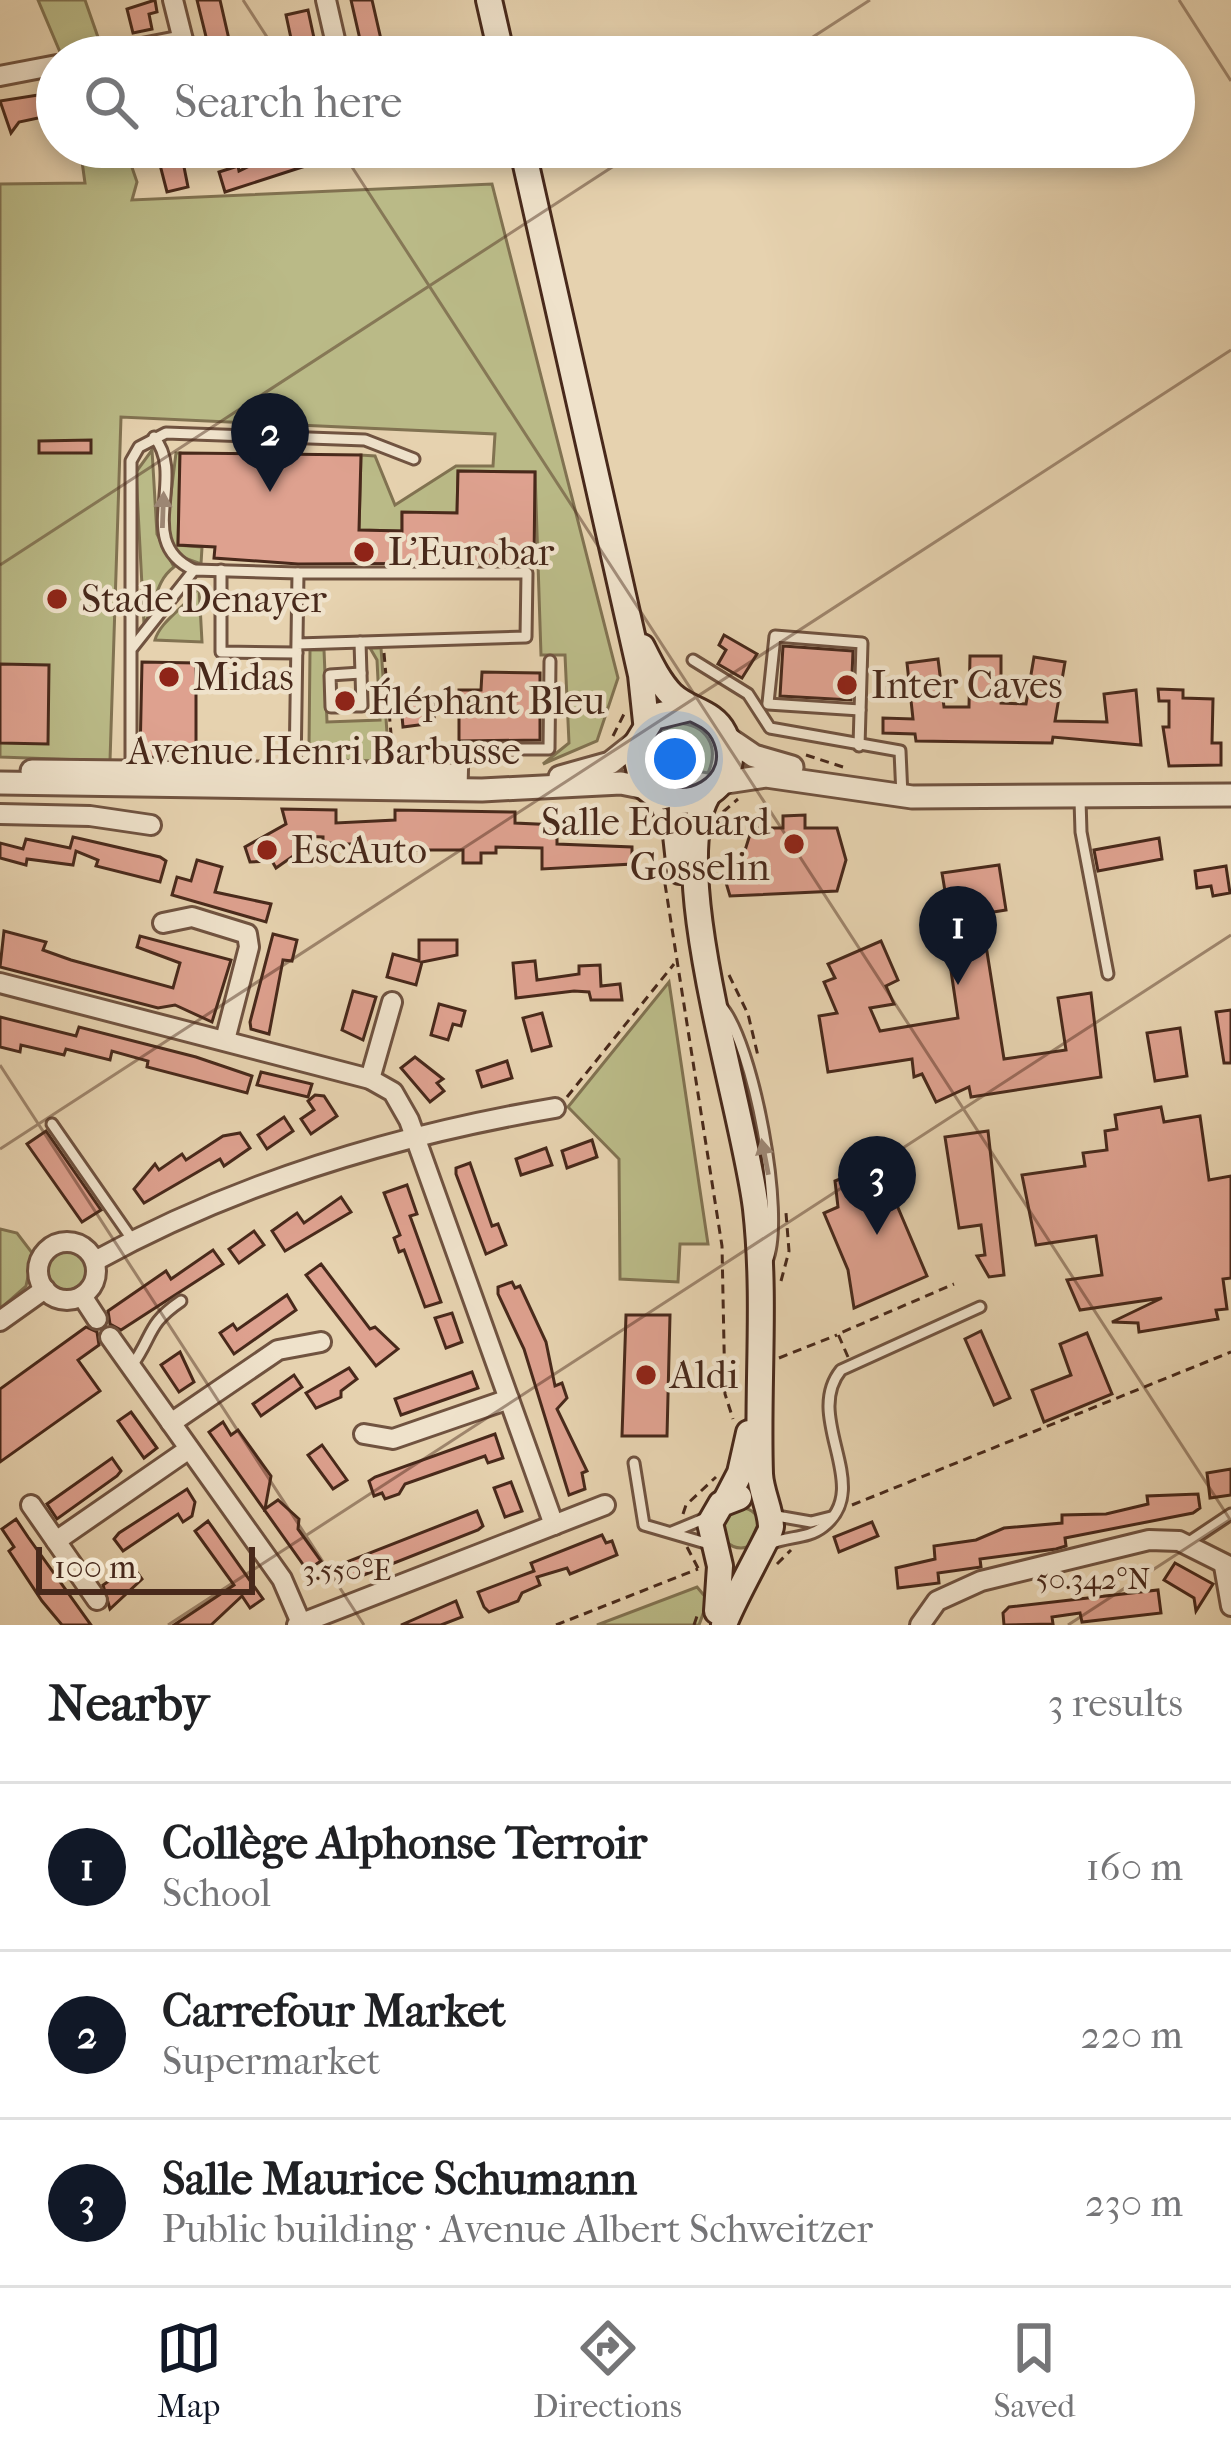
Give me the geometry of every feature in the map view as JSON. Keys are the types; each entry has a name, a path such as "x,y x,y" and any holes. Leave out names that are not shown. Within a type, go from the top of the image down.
{"main road":[{"path":"489,0 497,36"},
{"path":"527,168 628,622 640,733 634,765 676,835 683,898 745,1205 752,1404 744,1461 709,1529 717,1548 721,1586 713,1625"},
{"path":"628,622 664,685 690,708 713,719 726,737 729,758 724,791 698,816 692,872 752,1178 762,1271 770,1533 724,1625"},
{"path":"640,733 668,709 690,708"},
{"path":"653,794 682,803 724,791"},
{"path":"720,1506 748,1498 766,1511"},
{"path":"717,1548 735,1558 759,1551"}],"street":[{"path":"173,0 182,36"},
{"path":"326,0 334,36"},
{"path":"0,76 36,69"},
{"name":"Avenue Henri Barbusse","path":"295,780 394,774 462,783 570,775 610,763 640,733"},
{"path":"726,737 747,753 781,765 902,790"},
{"name":"Avenue Henri Barbusse","path":"0,772 131,778 621,783 653,794"},
{"path":"724,791 766,776 902,790 1231,795"},
{"name":"Avenue Henri Barbusse","path":"0,783 131,778"},
{"path":"0,814 90,816 151,825"},
{"path":"163,923 192,917 247,934 249,946 225,1040"},
{"path":"0,982 370,1079 398,1098 554,1525"},
{"path":"370,1079 392,1001"},
{"path":"94,1261 266,1184 416,1137 555,1108"},
{"path":"75,1243 94,1261 95,1279 82,1296 62,1299 45,1289 39,1268 53,1246 75,1243"},
{"path":"0,1322 45,1289"},
{"path":"82,1296 97,1319"},
{"path":"110,1337 286,1586 299,1624 605,1505"},
{"path":"171,1424 278,1350 321,1342"},
{"path":"364,1434 393,1439 509,1400"},
{"path":"56,1541 189,1449"},
{"path":"32,1505 97,1600"},
{"path":"920,1625 937,1601 981,1581 1149,1540 1186,1544 1227,1566 1231,1606"}],"lane":[{"path":"131,778 130,461 154,437 188,433 365,440 414,459"},
{"path":"154,437 164,458 162,538 179,563 194,570 220,570 298,573 527,573 526,638 220,652 220,570"},
{"path":"133,647 194,570"},
{"path":"295,780 298,573"},
{"path":"765,708 775,636 862,644 859,746"},
{"path":"353,706 362,706 360,642"},
{"path":"693,660 765,708 780,732 900,751 902,790"},
{"path":"462,783 463,749 549,749 550,661"},
{"path":"338,707 331,707 330,675 361,673"},
{"path":"765,708 860,710"},
{"path":"1080,794 1081,832 1108,974"},
{"path":"52,1124 134,1242"},
{"path":"130,1367 146,1346 154,1319 181,1301"},
{"path":"759,1551 819,1530 837,1512 843,1489 826,1396 838,1374 980,1307"},
{"path":"634,1462 641,1521 717,1548"},
{"path":"666,1533 693,1526 720,1506"},
{"path":"766,1511 811,1522 837,1512"},
{"path":"1186,1544 1231,1514"}],"path":[{"path":"383,642 394,774"},
{"path":"606,750 631,700"},
{"path":"796,753 854,770"},
{"path":"715,821 724,791"},
{"path":"664,882 720,1229 727,1310 725,1394 734,1429"},
{"path":"555,1108 675,963"},
{"path":"778,1358 954,1284"},
{"path":"838,1334 851,1364"},
{"path":"837,1512 1231,1352"},
{"path":"683,1516 686,1505 725,1468"},
{"path":"687,1547 708,1583"},
{"path":"556,1625 698,1569"}],"green space":[{"path":"38,0 85,0 98,36 53,36"},
{"name":"Stade Denayer","path":"83,168 132,168 137,182 132,200 492,184 618,678 597,741 543,764 569,743 565,655 541,655 535,472 458,471 457,513 402,513 402,531 359,530 361,455 375,456 395,505 456,466 493,466 495,434 121,417 110,761 0,757 0,184 85,183"},
{"path":"152,450 157,534 174,567 163,580 144,624 136,472"},
{"path":"176,453 180,453 178,545 202,547 201,564 179,556 166,534"},
{"path":"199,587 202,642 155,640 162,626"},
{"path":"370,648 381,648 389,761 319,760 309,747 310,650 324,650 327,722 380,720 377,660"},
{"path":"677,723 696,727 708,738 712,754 708,773 676,763 659,746 654,737"},
{"path":"669,982 708,1244 680,1244 678,1282 620,1279 619,1159 568,1107"},
{"path":"0,1229 17,1233 33,1254 26,1286 0,1309"},
{"path":"69,1249 84,1255 90,1270 84,1285 69,1291 54,1285 48,1270 54,1255"},
{"path":"741,1508 755,1514 761,1528 755,1542 741,1548 727,1542 721,1528 727,1514"},
{"path":"697,1587 708,1600 699,1625 597,1625"}],"building":[{"path":"155,0 157,12 149,14 152,29 133,33 127,9"},
{"path":"197,0 220,0 228,36 206,36"},
{"path":"351,0 372,0 380,36 359,36"},
{"path":"308,10 314,36 290,36 286,15"},
{"path":"36,95 36,118 19,122 11,133 0,101"},
{"path":"161,168 184,168 188,187 167,192"},
{"path":"299,168 225,192 219,172"},
{"path":"91,440 91,453 39,453 39,441"},
{"path":"180,453 361,455 359,530 402,531 402,512 457,513 458,471 535,472 534,563 298,564 214,558 215,547 178,545"},
{"path":"724,635 757,654 742,678 718,664 726,650 719,645"},
{"path":"783,646 853,651 851,700 780,696"},
{"path":"970,656 1001,656 1001,703 1026,704 1034,657 1065,662 1055,721 1107,722 1104,694 1136,690 1141,745 1053,737 1052,743 916,741 915,734 883,733 883,718 913,719 907,663 938,659 944,707 969,707"},
{"path":"142,662 196,663 196,758 140,757"},
{"path":"0,664 49,665 48,744 0,743"},
{"path":"482,672 540,673 540,740 459,741 459,690 481,690"},
{"path":"1158,689 1183,690 1183,698 1213,699 1212,743 1221,743 1221,765 1169,766 1163,727 1169,727 1169,701 1159,701"},
{"path":"412,698 435,698 434,723 403,727 401,705 412,704"},
{"path":"282,809 336,810 336,823 395,820 395,810 515,812 515,823 557,825 557,844 632,847 632,864 542,869 542,848 496,847 496,853 481,853 481,863 463,863 463,850 336,844 323,842 323,837 300,836 299,852 276,868 272,861 250,862 245,847 286,824"},
{"name":"Salle Edouard Gosselin","path":"805,815 805,828 837,828 846,860 837,891 730,896 721,866 742,860 752,828 783,828 783,816"},
{"path":"73,837 160,857 166,861 160,882 96,866 98,860 76,851 73,865 27,859 26,865 0,858 0,843 23,849 26,839 70,848"},
{"path":"1159,838 1162,859 1098,871 1094,850"},
{"path":"197,860 222,867 215,892 271,904 266,922 172,895 177,877 191,881"},
{"path":"999,865 1006,910 981,914 1004,1059 1066,1050 1058,998 1091,993 1101,1077 971,1097 969,1087 936,1102 922,1074 914,1077 912,1059 828,1072 819,1016 837,1013 824,982 835,978 828,964 881,941 898,980 886,986 894,1004 870,1008 880,1031 958,1018 942,910 948,909 942,873"},
{"path":"1226,866 1230,893 1213,896 1211,886 1197,888 1195,871"},
{"path":"4,931 46,942 43,950 71,960 173,988 180,963 137,947 140,936 231,960 212,1022 175,1005 158,1008 0,967"},
{"path":"273,934 297,940 292,961 283,960 269,1034 251,1029 250,1022"},
{"path":"419,940 457,940 457,955 422,962 416,985 387,977 393,954 419,961"},
{"path":"535,961 537,980 579,974 579,966 600,965 601,986 620,984 622,1000 591,1000 589,992 574,991 516,998 513,963"},
{"path":"353,991 376,997 363,1040 342,1030"},
{"path":"439,1004 465,1011 461,1026 453,1024 448,1040 431,1035"},
{"path":"1231,1010 1231,1063 1224,1063 1216,1012"},
{"path":"542,1013 551,1046 532,1051 523,1018"},
{"path":"0,1017 76,1036 79,1027 252,1076 247,1093 147,1067 148,1061 112,1051 110,1060 21,1045 20,1052 0,1047"},
{"path":"1180,1028 1187,1076 1155,1081 1147,1033"},
{"path":"415,1057 443,1079 437,1083 444,1091 430,1102 401,1068"},
{"path":"507,1061 512,1078 482,1087 477,1071"},
{"path":"261,1072 312,1084 308,1097 257,1085"},
{"path":"315,1095 324,1096 337,1116 311,1134 301,1119 314,1110 308,1101"},
{"path":"1161,1107 1164,1122 1200,1116 1209,1180 1231,1176 1231,1278 1223,1279 1227,1309 1216,1310 1218,1319 1139,1332 1138,1323 1112,1322 1162,1298 1080,1310 1067,1280 1102,1275 1096,1236 1036,1245 1022,1175 1085,1166 1083,1153 1107,1150 1105,1131 1117,1129 1115,1115"},
{"path":"284,1117 293,1131 267,1149 258,1135"},
{"path":"46,1131 101,1210 82,1222 27,1144"},
{"path":"988,1131 1004,1275 989,1277 977,1256 985,1255 981,1225 959,1228 945,1137"},
{"path":"240,1133 250,1148 224,1166 220,1159 144,1203 134,1189 155,1164 159,1170 182,1154 186,1160 223,1136"},
{"path":"592,1140 597,1157 567,1168 562,1151"},
{"path":"546,1148 552,1165 521,1175 516,1159"},
{"path":"470,1163 492,1226 498,1224 506,1245 486,1254 456,1174 456,1168"},
{"path":"879,1163 927,1276 854,1308 848,1270 824,1213 838,1207 835,1181"},
{"path":"407,1185 417,1214 410,1216 441,1302 425,1307 404,1250 399,1252 394,1238 400,1235 384,1193"},
{"path":"341,1197 351,1212 285,1251 272,1231 297,1213 304,1223"},
{"path":"254,1231 264,1245 239,1263 229,1249"},
{"path":"213,1250 223,1264 121,1330 110,1324 108,1311 166,1271 171,1279"},
{"path":"321,1264 370,1329 375,1327 398,1349 376,1366 306,1275"},
{"path":"512,1282 515,1288 520,1286 546,1342 555,1386 562,1383 567,1398 557,1409 587,1471 582,1473 585,1489 569,1495 524,1349 498,1294 498,1287"},
{"path":"287,1295 296,1310 234,1354 220,1333 233,1324 237,1330"},
{"path":"452,1313 462,1342 446,1348 435,1318"},
{"name":"Aldi","path":"626,1315 670,1315 667,1436 622,1436"},
{"path":"86,1327 97,1332 99,1345 78,1360 100,1391 0,1462 0,1389"},
{"path":"981,1331 1010,1398 994,1405 965,1339"},
{"path":"1087,1333 1112,1394 1044,1422 1032,1390 1071,1375 1060,1344"},
{"path":"180,1352 194,1382 179,1392 161,1365"},
{"path":"349,1368 357,1379 341,1391 341,1397 316,1408 306,1393"},
{"path":"472,1372 478,1388 401,1415 395,1399"},
{"path":"294,1375 302,1387 261,1416 253,1404"},
{"path":"131,1412 157,1448 144,1458 118,1421"},
{"path":"223,1422 231,1435 238,1430 271,1476 265,1509 278,1500 299,1519 298,1529 321,1561 307,1570 209,1432"},
{"path":"495,1434 503,1458 488,1463 485,1456 405,1484 399,1494 385,1499 382,1493 374,1496 369,1481 375,1477"},
{"path":"322,1445 347,1480 333,1489 308,1455"},
{"path":"112,1458 121,1471 117,1476 57,1519 47,1504"},
{"path":"1231,1469 1231,1495 1210,1498 1207,1473"},
{"path":"511,1482 522,1511 505,1517 494,1488"},
{"path":"187,1489 195,1502 192,1516 183,1522 178,1514 123,1551 114,1539 119,1533"},
{"path":"1198,1494 1200,1508 1193,1513 1065,1538 1066,1546 1056,1549 980,1559 981,1567 938,1573 939,1583 898,1588 896,1568 935,1559 934,1546 976,1540 1004,1528 1062,1523 1062,1515 1106,1514 1148,1504 1147,1496"},
{"path":"477,1511 483,1526 478,1530 351,1580 344,1563"},
{"path":"16,1519 91,1625 62,1625 42,1601 9,1551 14,1547 2,1529"},
{"path":"208,1521 263,1599 250,1608 242,1596 211,1625 174,1625 234,1585 195,1531"},
{"path":"872,1522 878,1536 839,1552 834,1537"},
{"path":"602,1535 606,1543 612,1541 617,1555 570,1574 567,1568 537,1577 540,1585 522,1593 518,1601 489,1612 484,1607 478,1592 534,1571 531,1563"},
{"path":"1175,1563 1213,1584 1196,1611 1194,1598 1164,1580"},
{"path":"132,1565 142,1579 110,1609 103,1585"},
{"path":"1158,1590 1161,1613 1082,1622 1080,1613 1052,1617 1053,1624 1004,1625 1003,1613 1009,1607"},
{"path":"456,1601 462,1617 441,1625 401,1625"}],"place":[{"name":"Carrefour Market","path":"270,492"},
{"name":"L'Eurobar","path":"364,552"},
{"name":"Stade Denayer","path":"57,599"},
{"name":"Midas","path":"169,677"},
{"name":"Inter Caves","path":"847,685"},
{"name":"Éléphant Bleu","path":"345,701"},
{"name":"Salle Edouard Gosselin","path":"794,844"},
{"name":"EscAuto","path":"267,850"},
{"name":"Collège Alphonse Terroir","path":"958,985"},
{"name":"Salle Maurice Schumann","path":"877,1235"},
{"name":"Aldi","path":"646,1375"}]}
